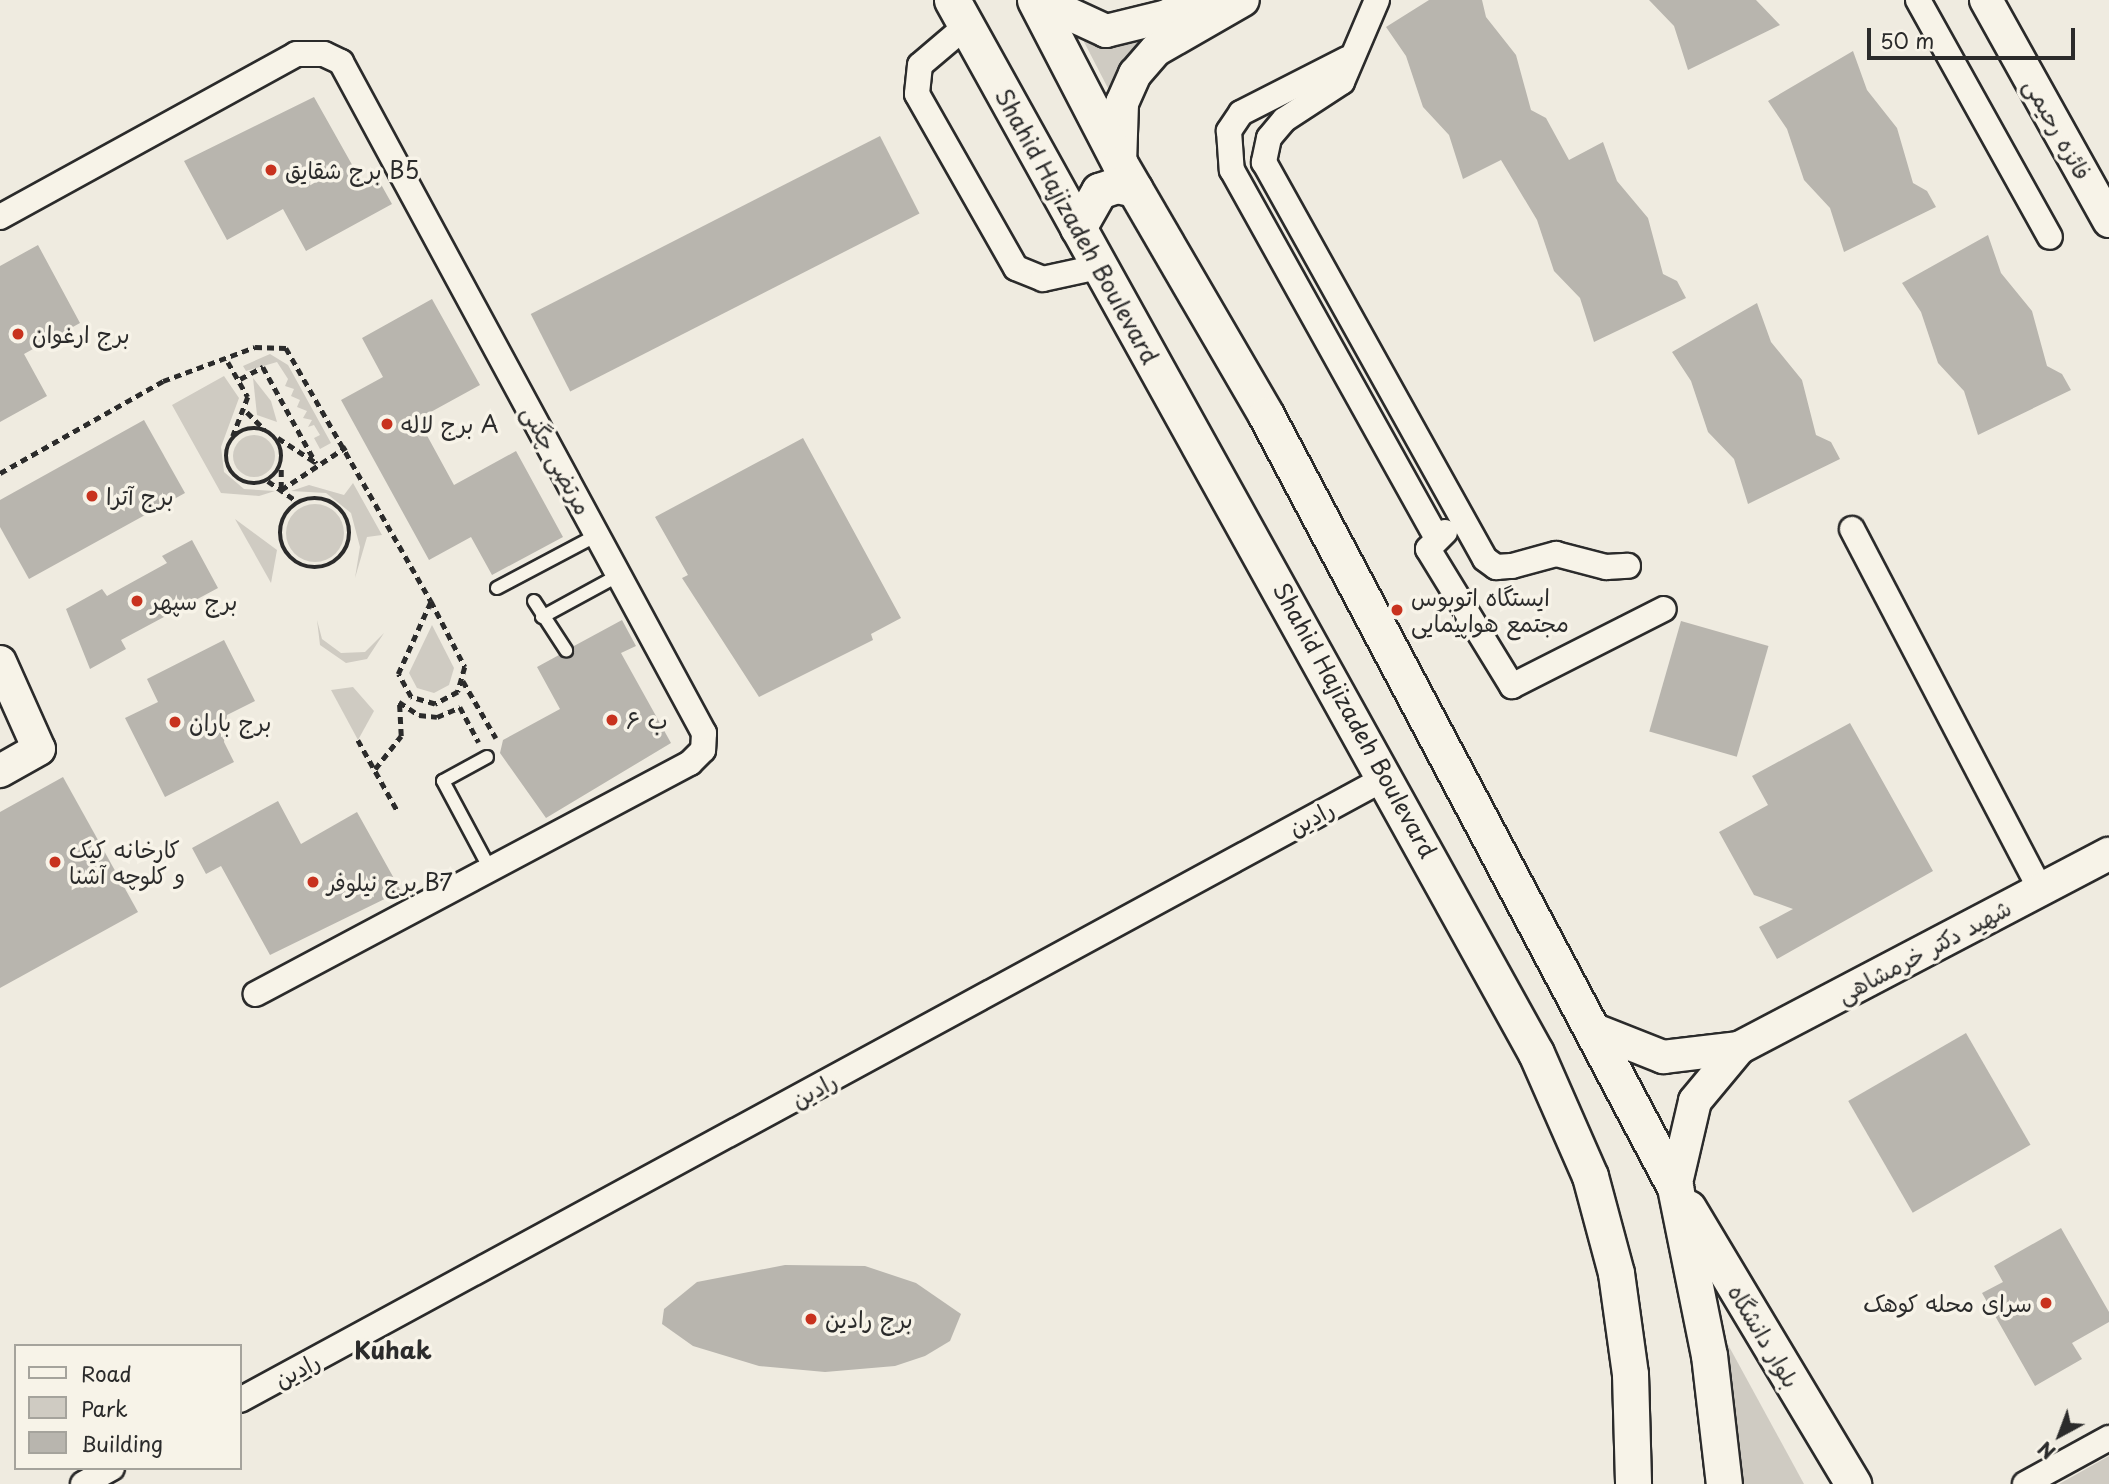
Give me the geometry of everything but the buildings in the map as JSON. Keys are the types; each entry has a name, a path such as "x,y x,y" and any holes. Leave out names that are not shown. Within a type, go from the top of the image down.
{"main road":[{"path":"1037,0 1128,176 1266,415 1675,1187 1709,1354 1724,1484"},
{"name":"Shahid Hajizadeh Boulevard","path":"959,13 1098,267 1387,777 1536,1053 1590,1176 1621,1311 1633,1484"},
{"path":"1078,228 1099,191 1116,185 1128,176"},
{"name":"بلوار دانشگاه","path":"1675,1187 1853,1484"}],"street":[{"path":"1037,0 1106,31 1167,16 1197,0"},
{"path":"1128,176 1122,103 1135,74 1156,50 1243,0"},
{"path":"1377,0 1379,7 1347,59 1342,82 1284,120 1269,138 1264,162 1464,521 1496,567 1556,554 1628,566"},
{"name":"فائزه رحیمی","path":"1986,0 2109,220"},
{"path":"1926,3 2050,237"},
{"path":"959,13 920,65 916,94 1016,268 1043,279 1098,267"},
{"name":"مرتضی چگنی","path":"0,216 296,54 324,54 341,62 704,733 704,750 690,763 489,867 256,995"},
{"path":"1347,59 1241,114 1229,131 1232,170 1436,537"},
{"path":"1464,521 1436,537 1428,549 1512,686 1664,609"},
{"path":"1852,529 2041,890"},
{"path":"0,662 39,749 0,771"},
{"name":"رادین","path":"242,1399 1387,777"},
{"name":"شهید دکتر خرمشاهی","path":"1590,1028 1663,1057 1739,1048 2109,854"},
{"name":"شهید دکتر خرمشاهی","path":"1675,1187 1695,1101 1739,1048"},
{"path":"2025,1484 2109,1438"},
{"path":"83,1484 108,1470"}],"lane":[{"path":"497,588 597,535"},
{"path":"542,617 619,575"},
{"path":"534,601 566,650"},
{"path":"487,757 443,781 489,867"}],"path":[{"path":"0,473 163,381 228,362 263,345 286,348 346,447 461,655 463,681 501,748"},
{"path":"228,362 240,379 247,412 265,431"},
{"path":"240,379 263,367 316,463"},
{"path":"247,412 232,438 226,459 236,478 268,481 298,502 319,498 346,516 347,548 332,564 308,568 287,555 282,520 298,502"},
{"path":"232,438 251,428 265,431 316,463"},
{"path":"271,434 281,464 281,490"},
{"path":"281,490 316,463 346,447"},
{"path":"268,481 281,464"},
{"path":"431,601 399,662 402,687 422,703 435,704 448,700 463,681"},
{"path":"375,769 401,736 399,702 419,715 460,708 487,757"},
{"path":"358,740 398,812"}],"green space":[{"path":"1153,33 1116,72 1111,94 1082,38 1097,43"},
{"path":"270,354 288,365 331,443 320,449 314,438 320,435 314,425 308,427 312,420 303,418 307,411 297,407 300,400 291,396 294,389 285,386 288,379 277,362 246,371 243,366"},
{"path":"224,376 239,398 221,447 224,472 244,489 275,491 259,496 221,493 172,405"},
{"path":"253,378 271,401 277,422 257,415"},
{"path":"254,435 269,441 275,456 269,471 254,477 239,471 233,456 239,441"},
{"path":"353,483 382,535 367,537 355,578 360,547 351,513 326,493 291,491 309,485 344,495"},
{"path":"315,504 326,506 339,517 344,533 342,544 331,557 315,562 304,560 291,549 286,533 288,522 299,509"},
{"path":"235,519 277,550 271,583"},
{"path":"317,620 322,639 341,653 365,652 384,633 367,659 346,663 320,645"},
{"path":"432,625 454,668 449,685 434,693 417,688 409,673"},
{"path":"353,687 374,711 358,740 331,690"},
{"path":"1726,1341 1804,1484 1743,1484"},
{"path":"2109,1456 2109,1484 2059,1484"}],"place":[{"name":"برج شقایق B5","path":"271,170"},
{"name":"برج ارغوان","path":"18,334"},
{"name":"برج لاله A","path":"387,424"},
{"name":"برج آترا","path":"92,496"},
{"name":"برج سپهر","path":"137,601"},
{"name":"ایستگاه اتوبوس مجتمع هواپیمایی","path":"1397,610"},
{"name":"ب ۶","path":"612,720"},
{"name":"برج باران","path":"175,722"},
{"name":"کارخانه کیک و کلوچه آشنا","path":"55,862"},
{"name":"برج نیلوفر B7","path":"313,882"},
{"name":"سرای محله کوهک","path":"2046,1303"},
{"name":"برج رادین","path":"811,1319"}],"district":[{"name":"Kuhak","path":"393,1350"}]}
